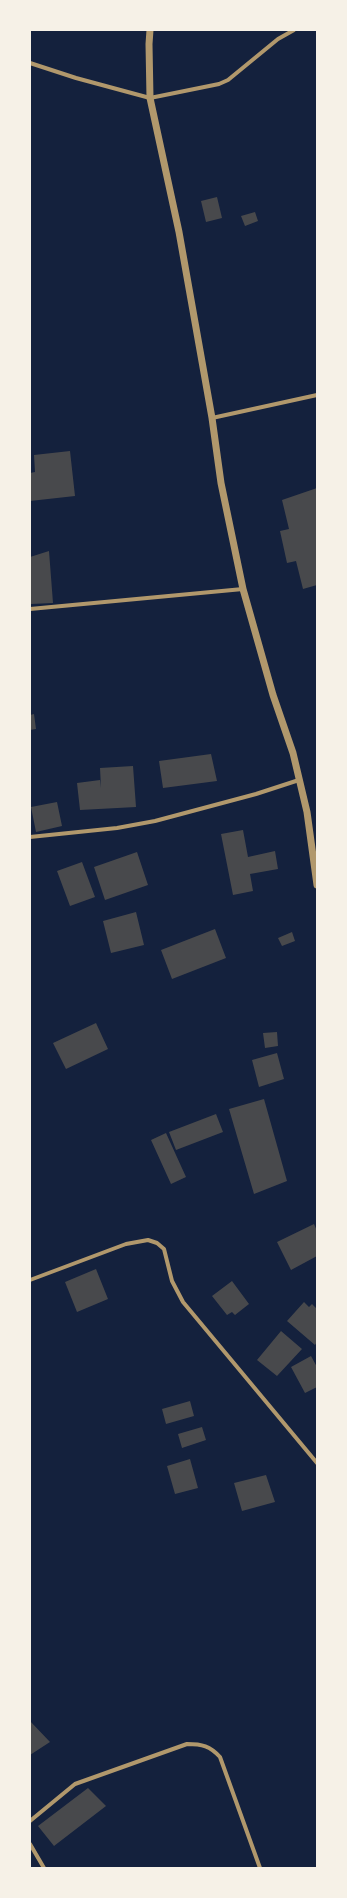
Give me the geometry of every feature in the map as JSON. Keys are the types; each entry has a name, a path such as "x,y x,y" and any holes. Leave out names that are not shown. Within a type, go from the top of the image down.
{"street":[{"path":"150,30 148,44 150,98 178,232 212,418 221,483 243,588 273,695 293,753 308,812 317,885"},
{"path":"30,62 76,78 150,98 219,84 228,80 278,39 294,30"},
{"path":"212,418 317,395"},
{"path":"30,609 243,588"},
{"path":"30,837 117,828 155,821 256,794 300,780"},
{"path":"30,1280 126,1244 148,1240 157,1243 164,1249 172,1281 183,1302 317,1463"},
{"path":"30,1821 75,1784 187,1744 200,1744 212,1748 220,1757 260,1868"},
{"path":"30,1844 44,1868"}],"building":[{"path":"217,197 222,218 206,222 201,201"},
{"path":"255,212 258,221 245,226 241,216"},
{"path":"70,451 75,496 30,501 30,473 35,472 34,455"},
{"path":"317,488 317,585 303,589 296,561 287,563 280,531 289,529 282,500"},
{"path":"49,551 53,603 31,604 30,557"},
{"path":"34,714 36,729 30,730 30,715"},
{"path":"211,754 217,781 163,788 159,761"},
{"path":"133,766 136,807 80,810 77,783 100,780 101,788 100,768"},
{"path":"57,802 62,826 36,832 31,807"},
{"path":"243,830 248,857 275,851 278,869 250,874 253,891 233,895 221,834"},
{"path":"137,852 148,885 105,900 94,867"},
{"path":"82,862 95,897 70,906 57,871"},
{"path":"136,912 144,945 111,953 103,921"},
{"path":"215,929 226,958 172,979 161,950"},
{"path":"292,932 295,941 282,946 278,938"},
{"path":"96,1023 108,1049 66,1069 53,1043"},
{"path":"277,1032 278,1046 265,1048 263,1033"},
{"path":"277,1053 284,1079 259,1087 252,1060"},
{"path":"264,1099 287,1181 254,1194 229,1109"},
{"path":"216,1114 223,1132 176,1150 169,1132"},
{"path":"166,1133 186,1177 171,1184 151,1140"},
{"path":"314,1224 317,1231 317,1256 291,1270 277,1242"},
{"path":"96,1269 108,1299 77,1312 65,1282"},
{"path":"232,1281 249,1304 235,1315 232,1312 227,1315 212,1296"},
{"path":"304,1302 309,1307 312,1304 317,1309 317,1342 315,1345 287,1321"},
{"path":"281,1331 302,1349 277,1376 257,1360"},
{"path":"311,1356 317,1367 317,1387 305,1393 291,1367"},
{"path":"190,1401 194,1416 166,1424 162,1409"},
{"path":"202,1427 206,1440 182,1448 178,1434"},
{"path":"190,1459 198,1488 175,1494 167,1466"},
{"path":"266,1475 275,1502 242,1511 234,1483"},
{"path":"30,1721 50,1742 30,1755"},
{"path":"88,1788 106,1806 54,1846 38,1826"}]}
